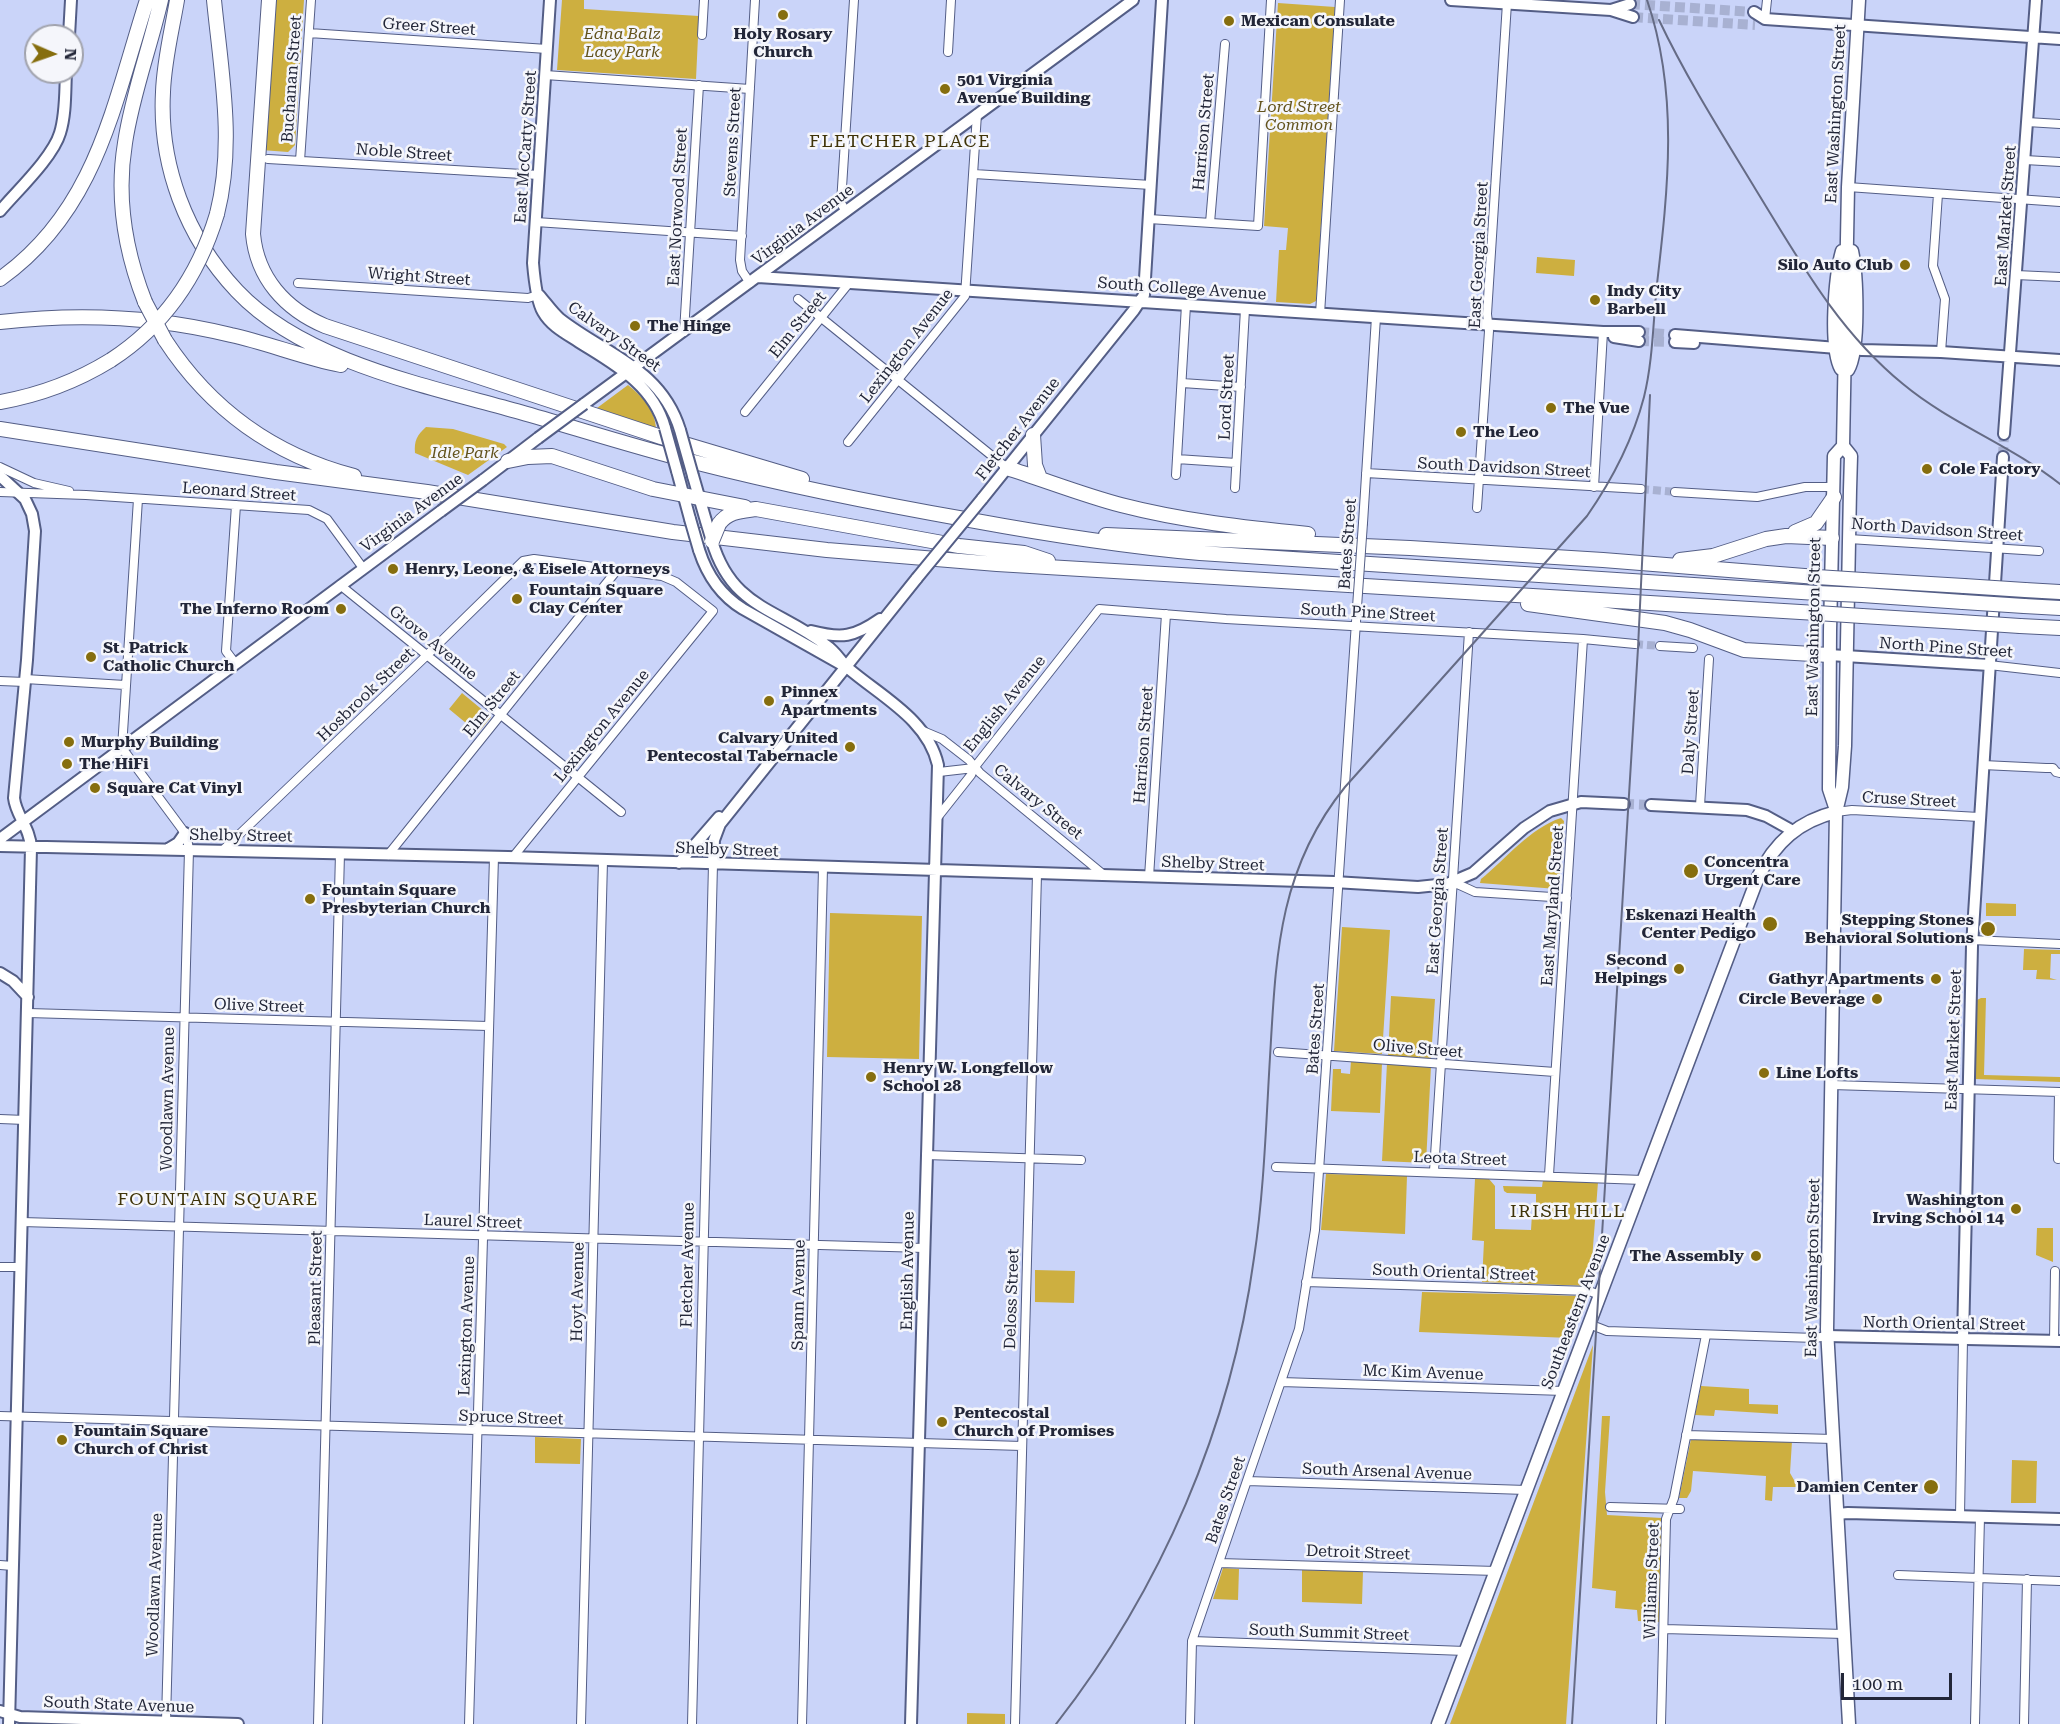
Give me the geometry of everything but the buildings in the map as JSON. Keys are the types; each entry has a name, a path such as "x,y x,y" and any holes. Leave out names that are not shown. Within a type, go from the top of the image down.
{"highway":[{"path":"0,279 42,244 77,197 97,154 147,0"},
{"path":"161,0 128,123 122,180 124,230 130,257 145,302 165,340 206,393 243,424 272,443 328,468 427,492"},
{"path":"177,0 163,88 164,136 178,196 197,238 219,271 237,291 278,325 321,349 396,376 696,462 833,495 1034,532 1109,543 1200,553 2060,608"},
{"path":"0,402 40,393 64,384 111,360 140,339 176,300 200,259 217,214 226,167 227,140 214,0"},
{"path":"269,0 253,241 263,274 277,294 298,312 325,326 661,437 771,471 938,514"},
{"path":"0,322 79,317 163,321 230,334 335,364 396,376"},
{"path":"0,429 276,472 427,492 673,532 753,542 997,564 2060,628"},
{"path":"1033,435 1034,460 1041,478"},
{"path":"508,461 552,456 645,486 683,495 959,546 1024,553 1064,567"},
{"path":"1007,468 1114,503 1185,519 1410,548"},
{"path":"1786,536 1816,523 1834,492"},
{"path":"714,546 713,522 732,513 756,509"},
{"path":"1034,532 1410,548 2060,592"},
{"path":"1603,560 1661,561 1699,558 1725,553 1766,539 1786,536 1832,538"},
{"path":"1473,594 1556,609 1665,623 1744,650 1830,655"}],"main road":[{"path":"70,24 71,0"},
{"name":"East McCarty Street","path":"538,295 534,272 536,222 550,0"},
{"name":"Virginia Avenue","path":"0,838 1133,0"},
{"name":"Fletcher Avenue","path":"713,864 715,833 729,811 1144,295 1162,0"},
{"path":"1451,0 1611,10 1633,17"},
{"name":"East Washington Street","path":"1844,376 1851,364 1844,348 1836,272 1847,229 1859,0"},
{"name":"East Market Street","path":"2004,434 2036,0"},
{"path":"1611,10 1630,4"},
{"path":"1754,12 1760,22 2060,39"},
{"path":"0,211 57,141 63,120 65,84"},
{"name":"East Washington Street","path":"1847,229 1856,271 1844,348 1837,362 1844,376 1843,446 1851,456 1845,753 1836,812 1827,1336 1849,1724"},
{"name":"South College Avenue","path":"754,280 1140,301 1603,332 1608,337 1639,336"},
{"name":"Calvary Street","path":"538,295 560,318 631,370 646,376 666,397 680,429 699,498 713,522"},
{"path":"1675,339 1711,343 1717,340 1844,348 1863,356 1911,357 1920,352 1941,352 2060,360"},
{"name":"Calvary Street","path":"631,370 652,399 662,418 699,550 711,579 729,600 783,633 847,667"},
{"name":"East Washington Street","path":"1836,812 1829,789 1832,538 1834,456 1843,446"},
{"name":"East Market Street","path":"1963,1339 1972,940 2003,457"},
{"path":"0,476 21,494 30,509 35,531 14,798 16,809 29,833 31,848 13,1566 6,1716"},
{"name":"North Davidson Street","path":"1832,538 1849,539"},
{"name":"Calvary Street","path":"714,546 728,577 741,592 763,608 827,645 847,667 915,722 923,731 935,754 939,772"},
{"path":"801,629 844,637 860,632 888,614"},
{"name":"North Pine Street","path":"1830,655 1989,665"},
{"name":"English Avenue","path":"911,1724 934,871 939,772"},
{"name":"Shelby Street","path":"0,846 513,857 1418,887 1438,886 1467,876 1539,817 1574,804 1624,804"},
{"path":"1651,805 1754,812 1793,831"},
{"name":"Fletcher Avenue","path":"679,863 713,821 729,811"},
{"name":"Southeastern Avenue","path":"1438,1724 1758,877 1776,849 1793,831 1818,816 1836,812"},
{"path":"165,850 176,845 185,833"},
{"path":"0,973 9,978 28,997"},
{"name":"North Oriental Street","path":"1827,1336 2057,1341"},
{"path":"1837,1514 2060,1520"},
{"name":"South State Avenue","path":"6,1716 238,1724"}],"street":[{"name":"Buchanan Street","path":"300,161 311,0"},
{"path":"702,34 704,0"},
{"name":"Stevens Street","path":"754,280 741,268 755,0"},
{"path":"846,212 841,203 854,0"},
{"path":"948,52 951,0"},
{"path":"1149,219 1258,225 1271,0"},
{"path":"1320,314 1340,0"},
{"path":"1760,22 1767,0"},
{"name":"East Georgia Street","path":"1477,508 1507,3"},
{"name":"Greer Street","path":"309,33 547,49"},
{"name":"Harrison Street","path":"1210,223 1225,44"},
{"path":"545,75 750,89"},
{"name":"East Norwood Street","path":"684,332 699,85"},
{"name":"Lexington Avenue","path":"848,442 962,301 966,291 977,114"},
{"path":"2027,122 2060,124"},
{"name":"Noble Street","path":"268,159 539,175"},
{"path":"2025,160 2060,162"},
{"path":"974,174 1151,185"},
{"path":"1848,188 2060,202"},
{"path":"1938,194 1933,266 1945,299 1941,352"},
{"path":"536,222 742,236"},
{"path":"2016,275 2060,277"},
{"name":"Wright Street","path":"298,282 528,298 538,295"},
{"name":"Elm Street","path":"745,412 849,284"},
{"path":"798,299 1007,468"},
{"path":"1176,475 1186,305"},
{"name":"Lord Street","path":"1235,488 1245,309"},
{"name":"Bates Street","path":"1190,1724 1192,1641 1299,1329 1316,1222 1376,318"},
{"path":"1594,486 1603,332"},
{"path":"1182,383 1241,387"},
{"path":"1177,459 1236,463"},
{"name":"Leonard Street","path":"0,467 39,484 86,495"},
{"name":"South Davidson Street","path":"1365,473 1641,489"},
{"path":"1675,492 1757,497 1805,487 1834,492"},
{"name":"Leonard Street","path":"0,492 86,495 306,510 329,521 363,568"},
{"path":"122,748 138,499"},
{"path":"235,663 226,651 236,505"},
{"name":"North Davidson Street","path":"1849,539 2039,552"},
{"name":"Hosbrook Street","path":"223,850 427,656 521,562 527,559 617,570"},
{"name":"Lexington Avenue","path":"513,857 712,611 670,579 617,570"},
{"name":"Elm Street","path":"388,855 617,570"},
{"name":"Grove Avenue","path":"340,585 621,812"},
{"name":"South Pine Street","path":"1099,609 1635,644"},
{"name":"English Avenue","path":"937,818 1099,609"},
{"name":"Harrison Street","path":"1149,877 1166,615"},
{"name":"East Georgia Street","path":"1434,1171 1469,632"},
{"name":"East Maryland Street","path":"1549,1175 1583,639"},
{"path":"1660,646 1693,648"},
{"name":"Daly Street","path":"1700,807 1709,659"},
{"name":"North Pine Street","path":"1989,665 2060,673"},
{"path":"0,681 125,685"},
{"name":"Calvary Street","path":"923,731 942,739 969,760 974,768 1106,876"},
{"name":"Woodlawn Avenue","path":"122,748 185,833 189,850 166,1721"},
{"path":"1983,765 2053,768 2060,773"},
{"path":"939,772 974,768"},
{"name":"Cruse Street","path":"1836,812 1852,810 1979,817"},
{"name":"Pleasant Street","path":"318,1724 340,854"},
{"name":"Lexington Avenue","path":"469,1724 494,857"},
{"name":"Hoyt Avenue","path":"581,1724 603,861"},
{"name":"Fletcher Avenue","path":"692,1724 713,864"},
{"name":"Spann Avenue","path":"802,1724 823,868"},
{"name":"Deloss Street","path":"1015,1724 1037,874"},
{"name":"Shelby Street","path":"1453,882 1475,892 1567,898"},
{"path":"1972,940 2060,944"},
{"name":"Olive Street","path":"28,1013 489,1026"},
{"name":"Olive Street","path":"1278,1052 1555,1072"},
{"path":"1832,1085 2060,1092 2058,1160"},
{"path":"0,1119 25,1120"},
{"path":"926,1155 1082,1160"},
{"name":"Leota Street","path":"1275,1167 1643,1180"},
{"name":"Laurel Street","path":"22,1222 924,1248"},
{"path":"0,1267 21,1267"},
{"path":"2055,1271 2057,1341"},
{"name":"South Oriental Street","path":"1306,1282 1589,1291 1600,1295"},
{"path":"1589,1324 1607,1331 1815,1338 1827,1336"},
{"name":"Williams Street","path":"1662,1724 1666,1519 1674,1498 1706,1335"},
{"name":"East Market Street","path":"1960,1516 1963,1339"},
{"name":"Mc Kim Avenue","path":"1281,1382 1564,1391"},
{"name":"Spruce Street","path":"0,1416 1022,1446"},
{"path":"1686,1435 1833,1439"},
{"name":"South Arsenal Avenue","path":"1247,1481 1526,1490"},
{"path":"1610,1507 1680,1509"},
{"path":"1975,1724 1980,1517"},
{"name":"Detroit Street","path":"1219,1563 1496,1571"},
{"path":"0,1565 13,1566"},
{"path":"1898,1575 2060,1581"},
{"path":"2024,1724 2027,1579"},
{"path":"1664,1629 1844,1634"},
{"name":"South Summit Street","path":"1192,1641 1465,1651"}],"green space":[{"path":"274,0 304,0 295,145 288,152 261,150"},
{"name":"Edna Balz Lacy Park","path":"562,0 584,0 584,9 699,16 696,79 557,70"},
{"name":"Lord Street Common","path":"1278,3 1335,7 1316,301 1310,304 1276,302 1279,250 1286,250 1288,228 1264,226"},
{"path":"1537,257 1575,260 1574,276 1536,273"},
{"path":"628,385 647,404 656,428 597,408"},
{"name":"Idle Park","path":"426,427 453,429 504,444 507,447 468,475 415,453 417,438"},
{"path":"462,693 491,717 478,733 449,709"},
{"path":"1561,818 1564,821 1557,889 1480,883 1481,879 1529,836"},
{"path":"1986,903 2016,904 2016,916 1986,916"},
{"path":"830,913 922,916 919,1059 827,1057"},
{"path":"1342,927 1390,930 1382,1054 1334,1051"},
{"path":"2024,949 2060,950 2060,954 2051,954 2050,978 2057,980 2036,979 2037,970 2023,970"},
{"path":"1391,996 1435,999 1431,1058 1388,1056"},
{"path":"1986,998 1984,1075 2060,1077 2060,1082 1975,1079 1977,1000"},
{"path":"1351,1061 1382,1063 1380,1113 1331,1111 1333,1069 1341,1069 1341,1073 1350,1074"},
{"path":"1387,1063 1431,1066 1426,1163 1382,1161"},
{"path":"1326,1174 1407,1176 1405,1234 1321,1230"},
{"path":"1475,1179 1489,1179 1495,1186 1495,1229 1531,1230 1532,1214 1543,1214 1543,1205 1536,1205 1536,1194 1507,1193 1503,1186 1542,1187 1543,1180 1598,1182 1590,1286 1482,1282 1484,1241 1472,1240"},
{"path":"2037,1228 2053,1228 2053,1262 2036,1255"},
{"path":"1035,1270 1075,1271 1074,1303 1035,1302"},
{"path":"1422,1292 1586,1296 1570,1338 1419,1332"},
{"path":"1593,1345 1566,1724 1450,1724"},
{"path":"1701,1386 1749,1389 1749,1404 1778,1405 1778,1414 1715,1410 1714,1416 1695,1415"},
{"path":"1602,1416 1610,1416 1605,1492 1607,1515 1662,1518 1659,1622 1638,1621 1637,1610 1615,1608 1616,1591 1592,1588"},
{"path":"535,1437 581,1439 580,1464 535,1463"},
{"path":"1691,1439 1792,1441 1790,1473 1798,1487 1773,1487 1772,1501 1765,1500 1766,1476 1693,1471 1691,1491 1687,1498 1679,1498"},
{"path":"2012,1460 2037,1461 2036,1503 2011,1503"},
{"path":"1223,1568 1239,1569 1238,1600 1213,1599"},
{"path":"1302,1570 1363,1571 1362,1604 1302,1602"},
{"path":"967,1713 1005,1714 1005,1724 967,1724"}],"tunnel":[{"path":"1630,4 1754,12"},
{"path":"1633,17 1755,25"},
{"path":"1639,332 1675,335"},
{"path":"1639,341 1675,342"},
{"path":"2003,457 2004,434"},
{"path":"1641,489 1675,492"},
{"path":"1635,644 1660,646"},
{"path":"1624,804 1651,805"}],"railway":[{"path":"1056,1724 1094,1672 1128,1618 1159,1562 1186,1504 1209,1444 1228,1383 1243,1321 1260,1208 1279,949 1293,882 1306,850 1323,818 1345,787 1587,516 1621,459 1634,428 1644,397 1651,355 1667,177 1668,141 1664,70 1647,0"},
{"path":"1659,20 1705,106 1788,242 1839,318 1880,363 1903,384 1941,411 2022,458 2060,484"},
{"path":"1572,1724 1638,648 1650,395"}],"place":[{"name":"Holy Rosary Church","path":"783,15"},
{"name":"Mexican Consulate","path":"1229,21"},
{"name":"501 Virginia Avenue Building","path":"945,89"},
{"name":"Silo Auto Club","path":"1905,265"},
{"name":"Indy City Barbell","path":"1595,300"},
{"name":"The Hinge","path":"635,326"},
{"name":"The Vue","path":"1551,408"},
{"name":"The Leo","path":"1461,432"},
{"name":"Cole Factory","path":"1927,469"},
{"name":"Henry, Leone, & Eisele Attorneys","path":"393,569"},
{"name":"Fountain Square Clay Center","path":"517,599"},
{"name":"The Inferno Room","path":"341,609"},
{"name":"St. Patrick Catholic Church","path":"91,657"},
{"name":"Pinnex Apartments","path":"769,701"},
{"name":"Murphy Building","path":"69,742"},
{"name":"Calvary United Pentecostal Tabernacle","path":"850,747"},
{"name":"The HiFi","path":"67,764"},
{"name":"Square Cat Vinyl","path":"95,788"},
{"name":"Concentra Urgent Care","path":"1691,871"},
{"name":"Fountain Square Presbyterian Church","path":"310,899"},
{"name":"Eskenazi Health Center Pedigo","path":"1770,924"},
{"name":"Stepping Stones Behavioral Solutions","path":"1988,929"},
{"name":"Second Helpings","path":"1679,969"},
{"name":"Gathyr Apartments","path":"1936,979"},
{"name":"Circle Beverage","path":"1877,999"},
{"name":"Line Lofts","path":"1764,1073"},
{"name":"Henry W. Longfellow School 28","path":"871,1077"},
{"name":"Washington Irving School 14","path":"2016,1209"},
{"name":"The Assembly","path":"1756,1256"},
{"name":"Pentecostal Church of Promises","path":"942,1422"},
{"name":"Fountain Square Church of Christ","path":"62,1440"},
{"name":"Damien Center","path":"1931,1487"}],"district":[{"name":"FLETCHER PLACE","path":"900,142"},
{"name":"FOUNTAIN SQUARE","path":"218,1200"},
{"name":"IRISH HILL","path":"1568,1212"}]}
